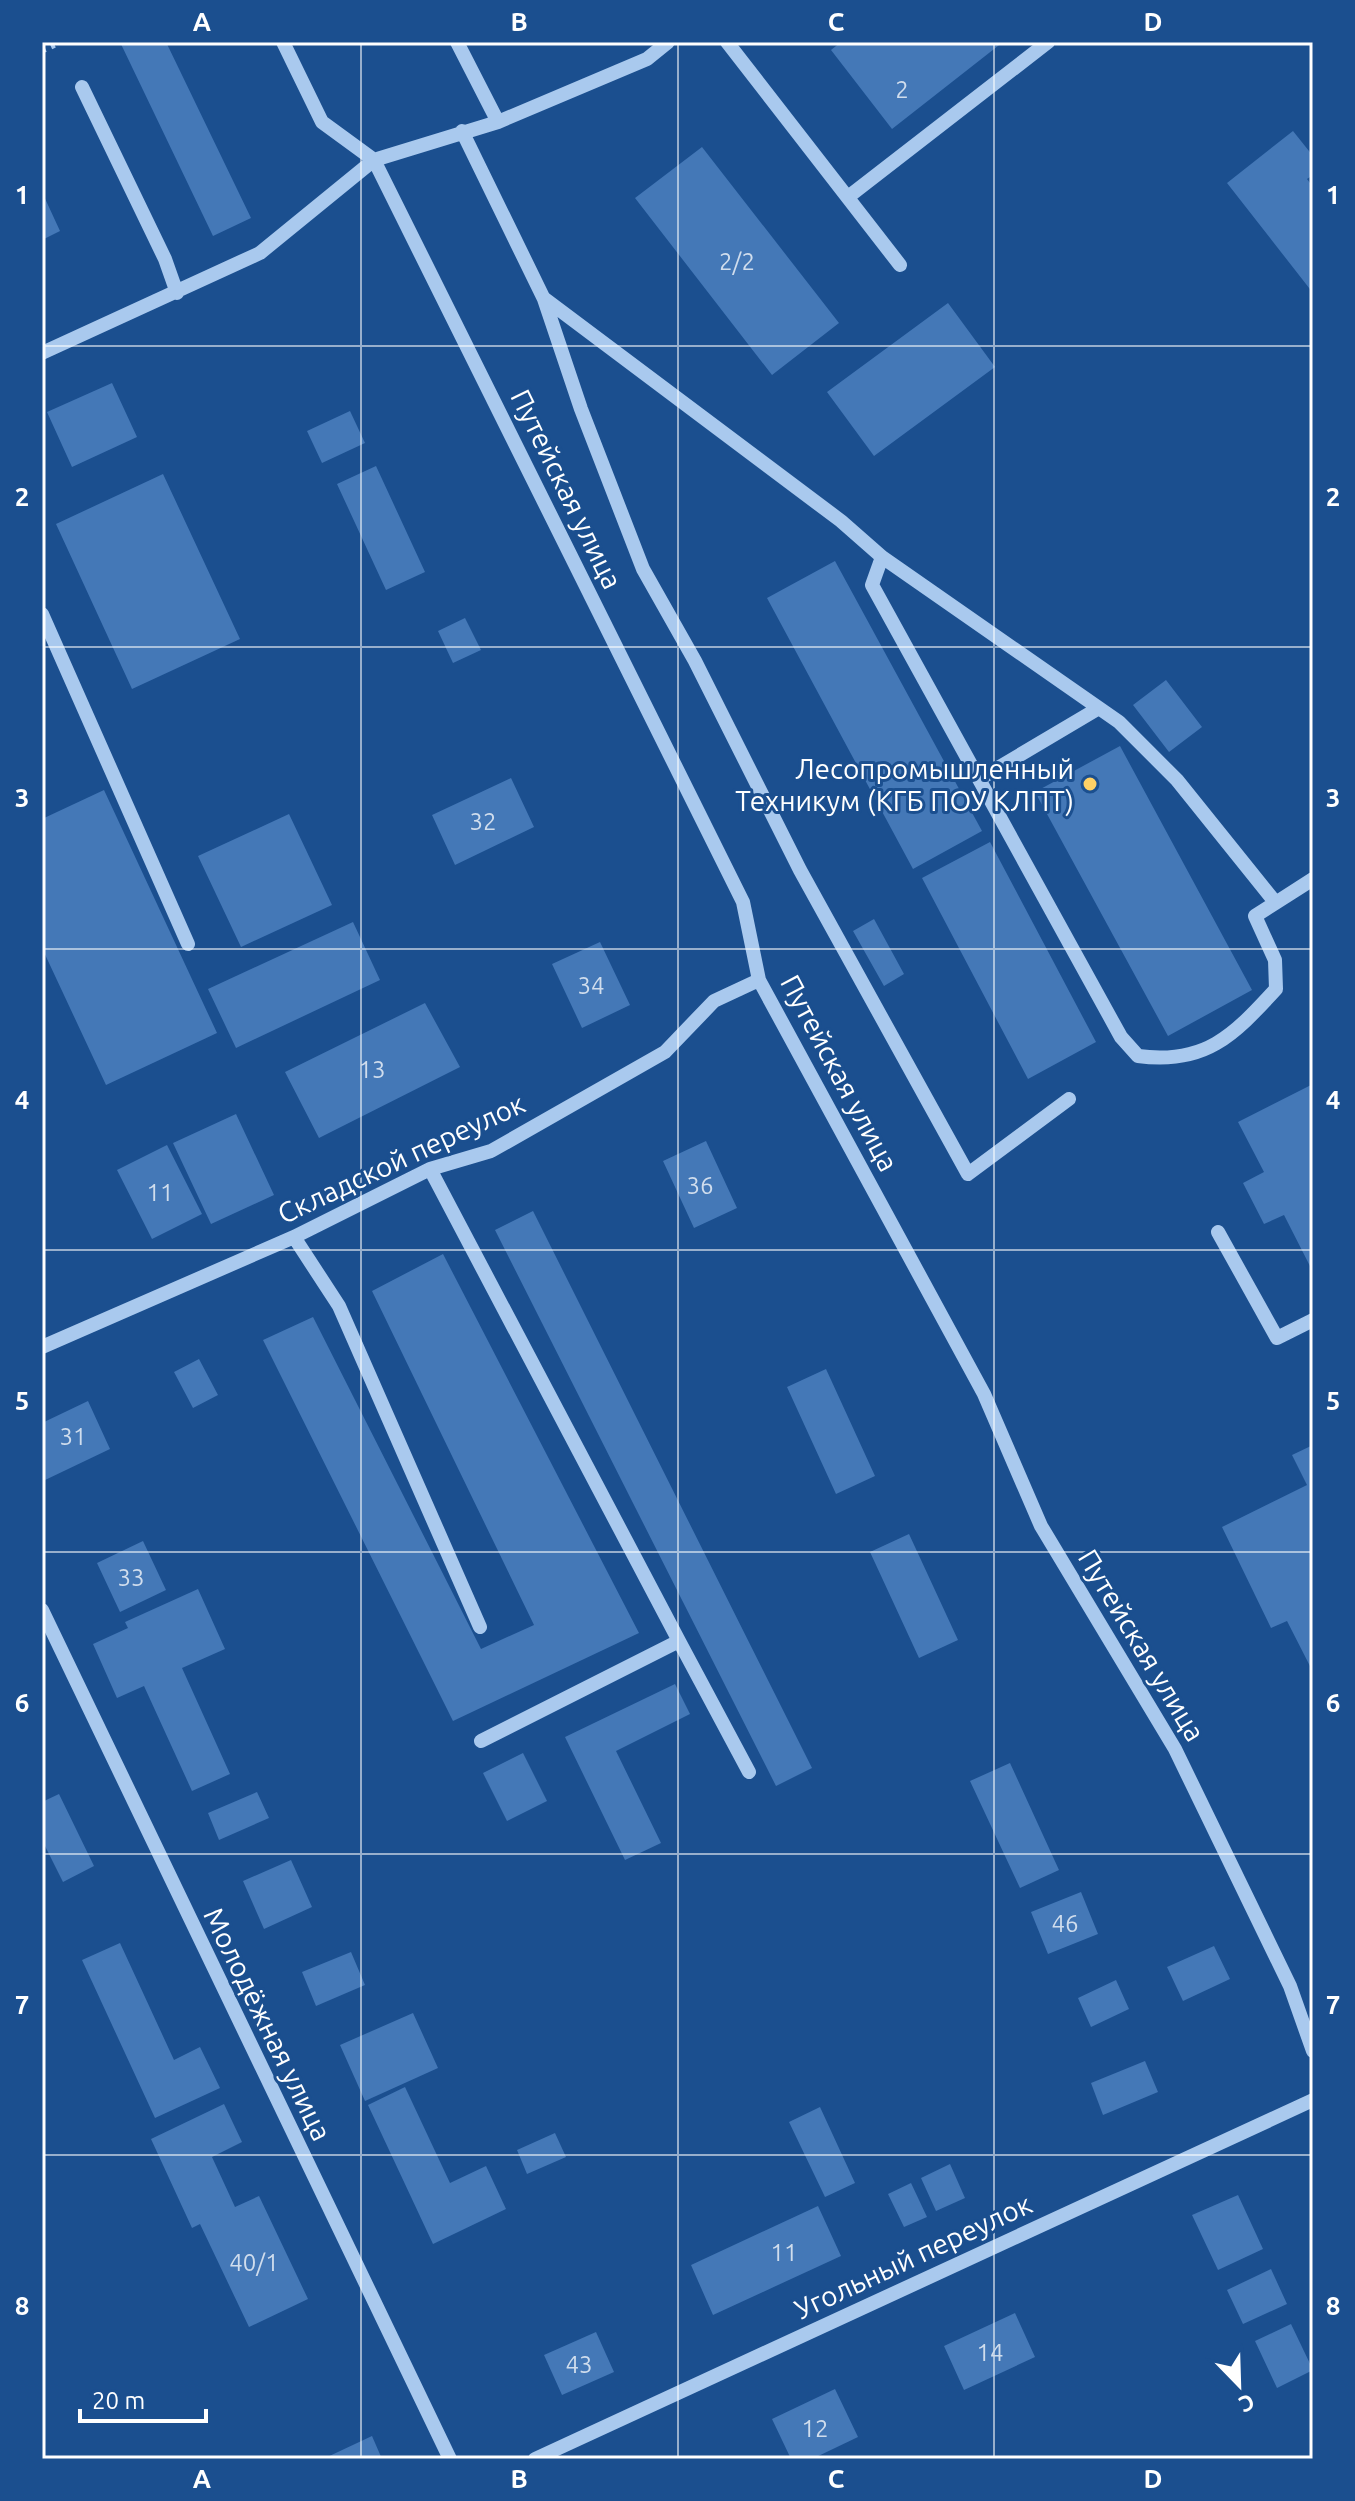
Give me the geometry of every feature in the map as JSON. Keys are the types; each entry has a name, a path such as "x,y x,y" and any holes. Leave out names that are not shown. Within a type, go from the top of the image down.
{"street":[{"name":"Путейская улица","path":"283,42 322,122 374,160 743,902 759,980 984,1394 1041,1526 1175,1749 1290,1986 1313,2051"},
{"path":"457,42 498,122"},
{"path":"42,353 260,253 374,160 498,122 647,59 668,42"},
{"path":"727,42 900,265"},
{"path":"848,197 1048,42"},
{"path":"82,87 165,259 177,293"},
{"path":"462,131 544,299 581,409 643,569 695,661 800,870 968,1174 1069,1099"},
{"path":"544,299 841,521 882,557 1119,722 1177,780 1275,902"},
{"path":"882,557 872,585 1121,1037 1138,1056 1164,1060 1194,1056 1243,1025 1276,989 1275,960 1255,916 1313,879"},
{"path":"42,614 188,944"},
{"path":"981,778 1099,708"},
{"name":"Складской переулок","path":"42,1347 294,1237 430,1169 491,1151 665,1052 714,1001 759,980"},
{"path":"430,1169 749,1772"},
{"path":"1218,1232 1277,1338 1313,1320"},
{"path":"294,1237 339,1306 480,1627"},
{"name":"Молодёжная улица","path":"42,1610 450,2459"},
{"path":"481,1741 679,1641"},
{"name":"Угольный переулок","path":"535,2459 1313,2100"}],"path":[{"path":"42,51 62,42"}],"building":[{"path":"120,42 166,42 251,218 213,236"},
{"path":"841,42 1003,42 892,129 831,50"},
{"path":"1293,131 1313,156 1313,175 1307,179 1313,187 1313,293 1227,183"},
{"path":"702,147 839,323 772,375 635,198"},
{"path":"42,192 60,231 42,240"},
{"path":"948,303 995,367 874,456 827,392"},
{"path":"112,383 137,437 72,467 47,412"},
{"path":"350,411 365,443 322,463 307,431"},
{"path":"376,466 425,572 386,590 337,484"},
{"path":"163,474 240,639 132,689 56,524"},
{"path":"835,561 982,831 913,869 767,598"},
{"path":"465,618 481,650 453,663 438,631"},
{"path":"1166,680 1202,727 1169,752 1133,705"},
{"path":"1120,746 1252,990 1168,1036 1035,792"},
{"path":"511,778 534,827 455,865 432,815"},
{"path":"104,790 217,1033 106,1085 42,948 42,819"},
{"path":"289,814 332,905 241,947 198,856"},
{"path":"990,842 1096,1042 1028,1079 922,878"},
{"path":"874,919 904,974 884,986 853,931"},
{"path":"353,922 380,980 236,1048 208,989"},
{"path":"600,942 630,1005 582,1028 552,964"},
{"path":"425,1003 460,1067 319,1138 285,1072"},
{"path":"1313,1084 1313,1272 1284,1215 1264,1224 1243,1183 1264,1172 1238,1122"},
{"path":"236,1114 274,1195 211,1224 173,1143"},
{"path":"706,1141 737,1208 694,1228 663,1161"},
{"path":"167,1145 202,1214 152,1239 117,1170"},
{"path":"533,1211 812,1768 776,1786 495,1230"},
{"path":"443,1254 639,1633 453,1721 263,1340 313,1317 481,1649 534,1625 372,1291"},
{"path":"199,1359 218,1395 193,1408 174,1372"},
{"path":"826,1369 875,1476 836,1494 787,1387"},
{"path":"88,1401 110,1449 43,1481 42,1423"},
{"path":"1313,1445 1313,1672 1287,1621 1271,1628 1222,1527 1307,1485 1292,1455"},
{"path":"909,1534 958,1640 919,1658 870,1552"},
{"path":"143,1541 166,1590 120,1612 97,1563"},
{"path":"198,1589 225,1649 182,1668 230,1774 192,1791 144,1686 117,1698 93,1644 128,1628 125,1622"},
{"path":"675,1684 690,1714 616,1751 661,1843 625,1860 565,1737"},
{"path":"523,1753 547,1801 507,1821 483,1773"},
{"path":"1010,1763 1059,1870 1020,1888 970,1781"},
{"path":"257,1792 269,1818 219,1840 208,1813"},
{"path":"59,1794 94,1866 63,1882 42,1840 42,1802"},
{"path":"291,1860 312,1907 264,1929 243,1881"},
{"path":"1081,1892 1098,1934 1048,1954 1031,1912"},
{"path":"120,1943 174,2060 200,2047 220,2088 155,2118 82,1960"},
{"path":"1214,1946 1230,1979 1183,2001 1167,1967"},
{"path":"351,1952 365,1985 316,2006 302,1972"},
{"path":"1116,1980 1129,2009 1091,2027 1078,1998"},
{"path":"413,2013 438,2068 365,2101 340,2045"},
{"path":"1145,2061 1158,2092 1103,2115 1091,2083"},
{"path":"405,2087 450,2183 486,2166 506,2209 433,2244 368,2105"},
{"path":"224,2104 242,2142 212,2157 235,2207 259,2196 308,2299 249,2327 200,2224 192,2228 151,2139"},
{"path":"820,2107 855,2183 825,2197 789,2122"},
{"path":"555,2133 566,2157 527,2174 517,2150"},
{"path":"950,2164 965,2198 936,2211 921,2178"},
{"path":"911,2183 927,2217 904,2227 888,2194"},
{"path":"1238,2195 1263,2249 1218,2270 1192,2215"},
{"path":"818,2206 841,2256 713,2315 691,2265"},
{"path":"1271,2269 1287,2304 1243,2324 1227,2290"},
{"path":"1015,2313 1035,2357 964,2390 944,2346"},
{"path":"1291,2324 1313,2370 1277,2388 1255,2341"},
{"path":"596,2332 614,2372 562,2395 544,2355"},
{"path":"835,2389 858,2437 812,2459 791,2459 772,2419"},
{"path":"372,2436 382,2459 323,2459"}],"place":[{"name":"Лесопромышленный Техникум (КГБ ПОУ КЛПТ)","path":"1090,784"}]}
